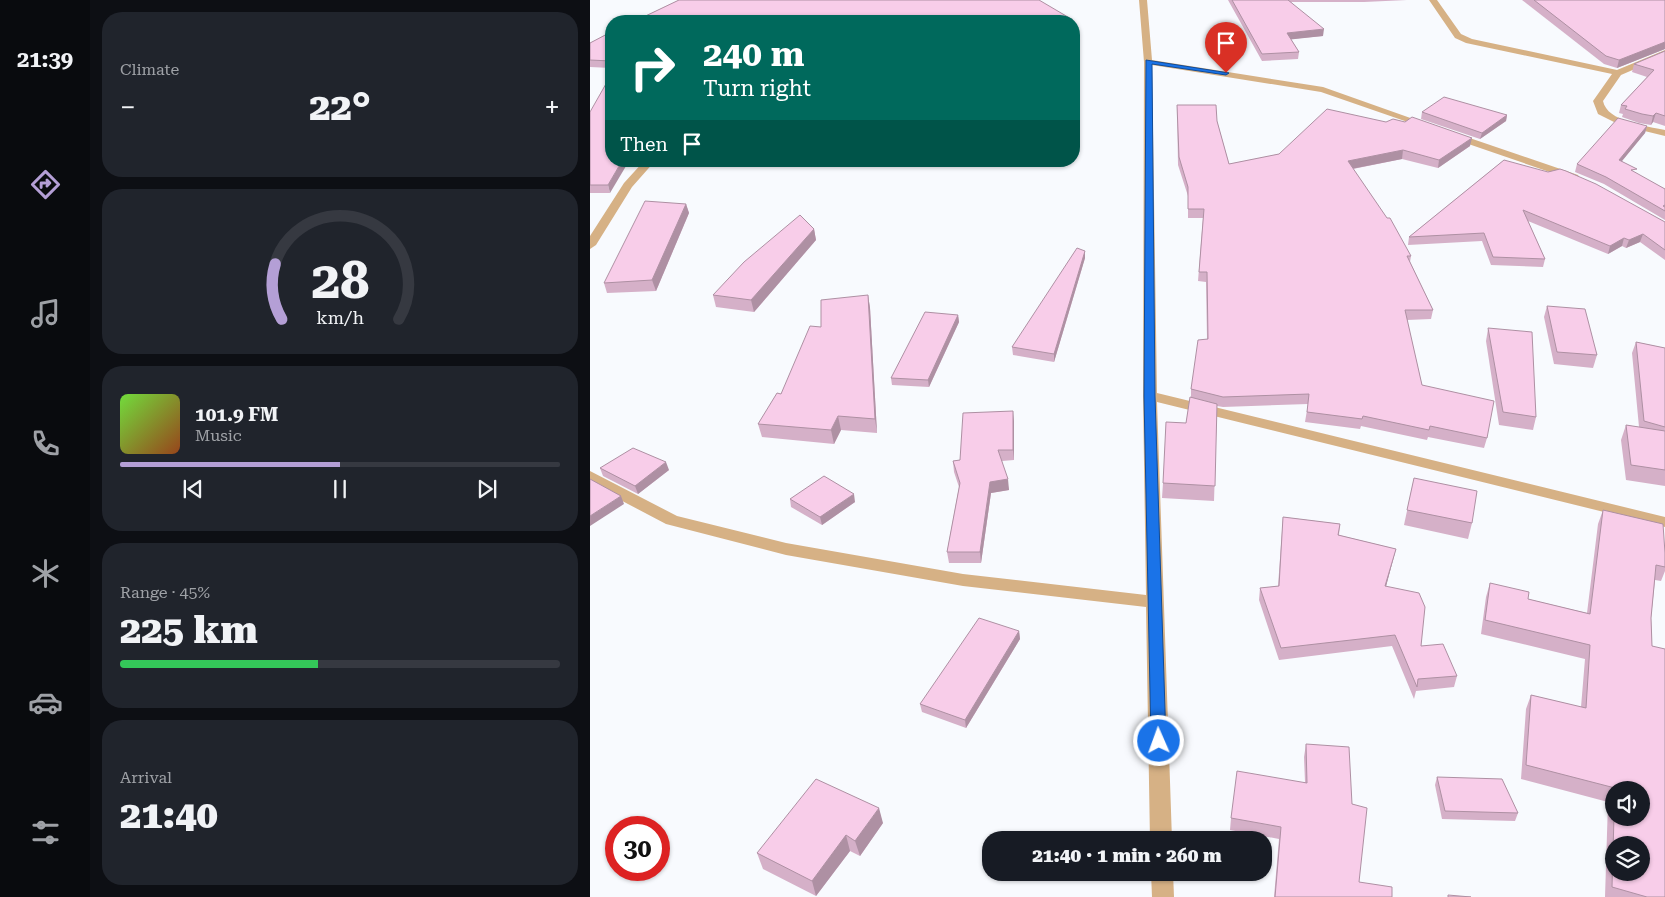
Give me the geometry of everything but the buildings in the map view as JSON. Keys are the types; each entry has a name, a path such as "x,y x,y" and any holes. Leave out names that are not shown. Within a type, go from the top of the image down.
{"street":[{"path":"1143,0 1148,62 1150,396 1162,831"},
{"path":"1433,0 1458,36 1470,41 1618,73"},
{"path":"1665,53 1618,73 1598,102 1599,108 1604,114 1616,120 1665,133"},
{"path":"1148,62 1323,90 1535,162 1584,182"},
{"path":"590,245 628,185 644,167"},
{"path":"1150,396 1665,522"},
{"path":"590,476 596,481 672,520 786,549 963,580 1155,602"},
{"path":"1162,881 1163,897"}],"route":[{"path":"1159,741 1150,396 1148,62 1226,73"}]}
